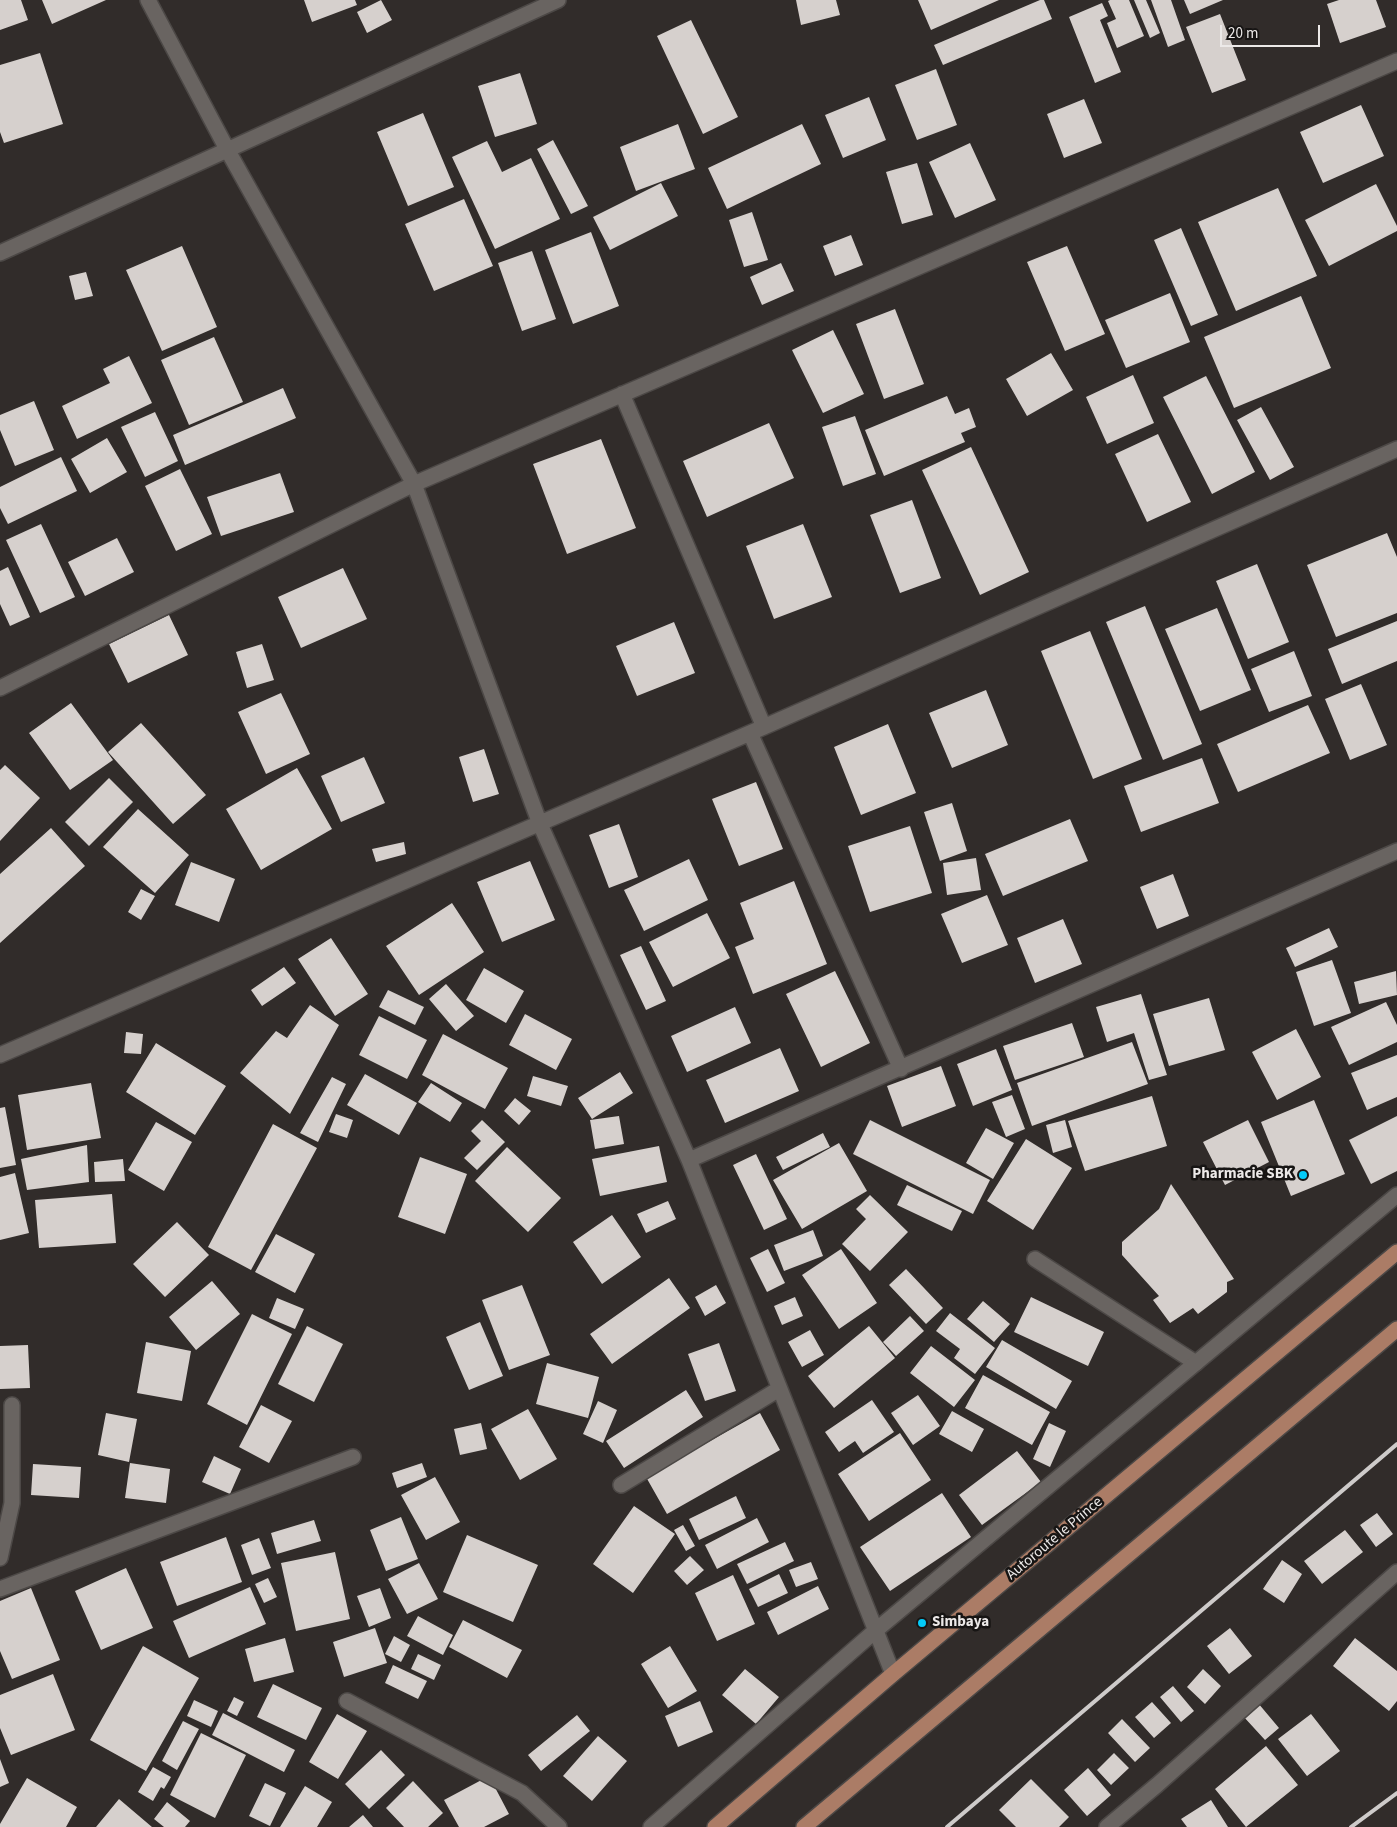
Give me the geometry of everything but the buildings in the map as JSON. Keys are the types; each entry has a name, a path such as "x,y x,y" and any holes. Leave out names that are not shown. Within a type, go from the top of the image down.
{"main road":[{"name":"Autoroute le Prince","path":"715,1827 893,1674 1397,1252"},
{"path":"804,1827 1397,1329"}],"street":[{"path":"148,0 228,151 414,484 540,824 689,1160 893,1674"},
{"path":"0,254 558,0"},
{"path":"0,688 414,484 1397,60"},
{"path":"622,394 757,730 901,1068"},
{"path":"0,1054 757,730 1397,448"},
{"path":"689,1160 1397,851"},
{"path":"651,1827 875,1631 1397,1195"},
{"path":"1035,1259 1196,1363"},
{"path":"621,1486 779,1389"},
{"path":"0,1558 12,1503 12,1405"},
{"path":"0,1589 353,1457"},
{"path":"1106,1827 1157,1785 1397,1572"},
{"path":"347,1701 522,1793 559,1827"}],"railway":[{"path":"947,1827 1397,1444"},
{"path":"1351,1827 1397,1793"}],"place":[{"name":"Pharmacie SBK","path":"1303,1175"},
{"name":"Simbaya","path":"922,1623"}]}
